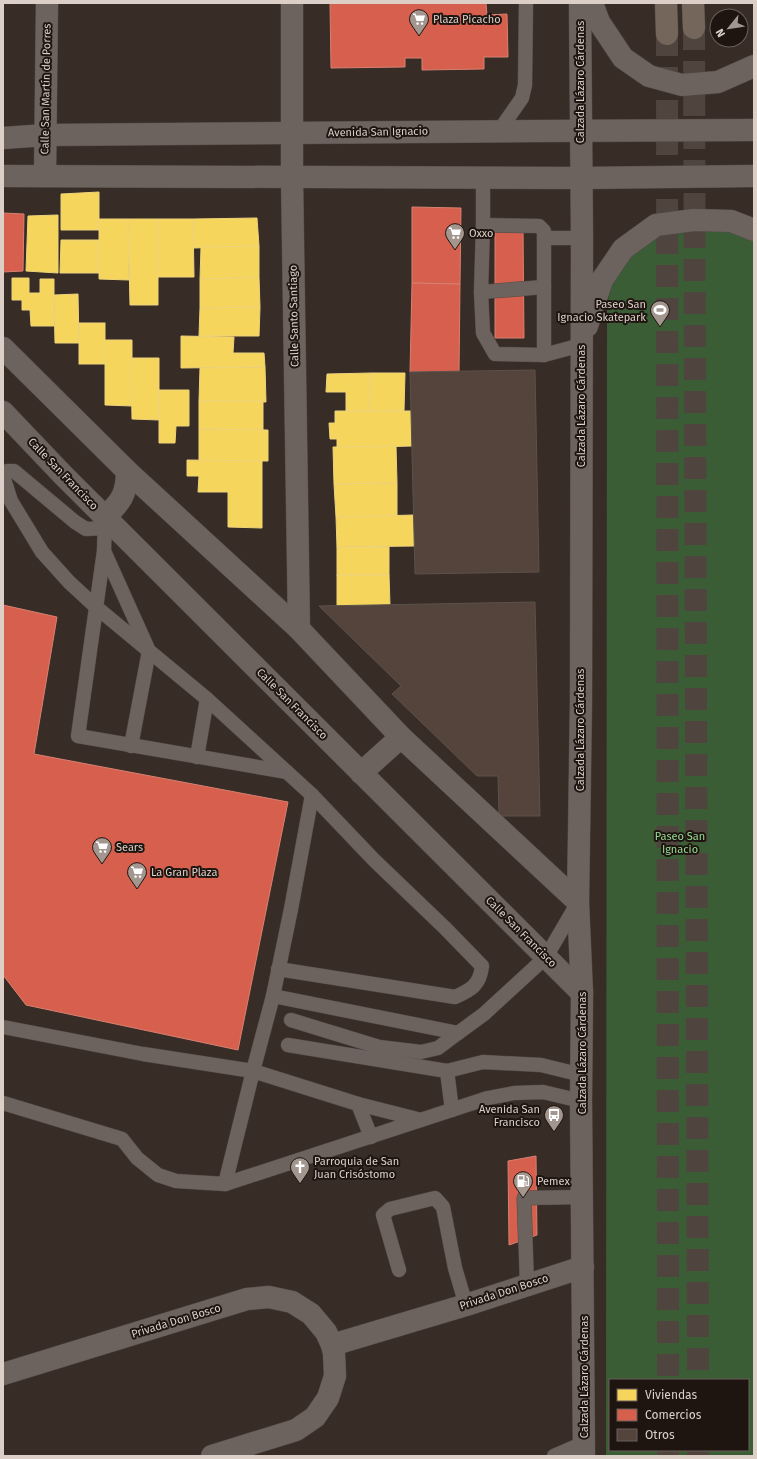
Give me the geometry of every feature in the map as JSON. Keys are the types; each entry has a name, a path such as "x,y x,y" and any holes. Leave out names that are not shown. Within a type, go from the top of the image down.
{"highway":[{"path":"666,3 667,34"},
{"path":"693,3 694,28"}],"street":[{"name":"Calle San Martín de Porres","path":"44,176 46,135 47,3"},
{"name":"Calle Santo Santiago","path":"292,3 292,177 299,630"},
{"name":"Calzada Lázaro Cárdenas","path":"580,3 582,238 581,701 578,902 582,993 581,1101 584,1449"},
{"path":"592,3 599,22 623,58 649,76 682,85 718,82 754,66"},
{"name":"Avenida San Ignacio","path":"3,138 46,135 581,130 754,130"},
{"path":"3,176 581,178 754,176"},
{"path":"581,345 602,280 623,249 656,225 694,220 731,221 754,230"},
{"path":"3,348 127,471 299,630 401,737 578,902"},
{"name":"Calle San Francisco","path":"3,412 105,523 361,773 582,993"},
{"path":"105,523 118,506 123,496 127,485 127,471"},
{"path":"361,773 401,737"},
{"name":"Privada Don Bosco","path":"332,1345 466,1305 583,1267"},
{"name":"Privada Don Bosco","path":"3,1374 246,1299 270,1297 292,1302 311,1314 326,1332 332,1345 334,1353 335,1376 328,1398 315,1417 296,1430 212,1456"}],"lane":[{"path":"499,131 522,98 525,85 526,3"},
{"path":"483,177 484,225 481,292 483,333 495,354 544,355 581,345"},
{"path":"484,225 540,226 544,231 544,355"},
{"path":"544,238 582,238"},
{"path":"481,292 544,287"},
{"path":"278,969 455,997 472,990 481,976 482,966 446,928 374,860 312,795 287,772 207,699 96,607 69,582 42,552 11,501 3,476 7,471 14,471 75,522 86,529 105,523 104,551 96,607 78,736 287,772"},
{"path":"104,551 149,651 131,746"},
{"path":"197,757 207,699"},
{"path":"225,1184 273,996 312,795"},
{"path":"291,1020 379,1047 421,1052 438,1048 484,1014 546,957 578,902"},
{"path":"273,996 458,1033"},
{"path":"3,1027 143,1054 253,1071 358,1104 421,1120"},
{"path":"288,1045 447,1071 482,1062 541,1065 582,1075"},
{"path":"447,1071 452,1110"},
{"path":"3,1103 122,1139 137,1158 158,1176 176,1181 225,1184 488,1098 514,1093 543,1092 581,1101"},
{"path":"358,1104 371,1137"},
{"path":"527,1285 524,1198 583,1197"},
{"path":"399,1270 383,1215 390,1209 435,1198 443,1207 455,1268 466,1305"},
{"path":"554,1456 584,1449"}],"green space":[{"name":"Paseo San Ignacio","path":"710,228 746,235 754,240 754,1456 606,1456 607,305 614,271 635,247 669,232"}],"building: Viviendas":[{"path":"99,192 99,230 61,230 61,194"},
{"path":"58,215 58,273 26,271 28,216"},
{"path":"257,218 259,246 194,248 193,219"},
{"path":"99,219 128,219 129,280 99,279"},
{"path":"128,219 158,219 158,305 130,305"},
{"path":"158,219 193,219 194,277 158,277"},
{"path":"61,240 99,240 99,273 60,273"},
{"path":"259,246 259,277 200,279 201,247"},
{"path":"259,277 260,307 200,308 200,279"},
{"path":"12,278 29,278 29,293 40,293 40,279 54,279 54,326 31,326 30,310 22,310 22,300 12,300"},
{"path":"78,294 79,343 55,343 54,295"},
{"path":"260,307 259,336 199,336 200,308"},
{"path":"79,323 105,323 105,364 79,364"},
{"path":"181,336 234,337 233,353 264,353 265,367 181,368"},
{"path":"105,340 132,340 132,406 105,405"},
{"path":"131,358 159,358 159,420 132,419"},
{"path":"265,367 266,402 199,401 200,368"},
{"path":"371,373 369,411 346,411 346,392 326,392 327,374"},
{"path":"371,373 405,373 404,411 369,411"},
{"path":"159,390 189,390 189,426 176,426 175,443 159,443"},
{"path":"199,401 263,401 263,430 199,429"},
{"path":"335,411 411,411 412,446 337,448 337,439 330,439 329,423 335,423"},
{"path":"199,429 268,430 268,461 199,461"},
{"path":"396,446 397,483 334,484 333,447"},
{"path":"187,460 262,461 262,528 228,527 228,492 198,492 199,476 187,476"},
{"path":"397,483 397,516 336,517 334,484"},
{"path":"414,515 415,546 337,547 336,517"},
{"path":"337,547 389,547 389,575 337,575"},
{"path":"337,575 389,575 390,605 337,606"}],"building: Comercios":[{"name":"Plaza Picacho","path":"330,3 486,3 487,15 507,14 508,57 484,57 484,69 422,70 422,58 405,58 405,67 331,68"},
{"path":"412,207 461,208 460,284 412,283"},
{"path":"3,213 24,214 23,271 3,272"},
{"name":"Oxxo","path":"495,228 523,228 524,338 495,338"},
{"path":"412,283 460,284 459,372 410,372"},
{"name":"La Gran Plaza","path":"3,605 57,617 34,754 288,802 238,1050 26,1005 3,975"},
{"name":"Pemex","path":"536,1156 537,1235 509,1245 508,1161"}],"building: Otros":[{"path":"535,370 539,572 415,574 410,372"},
{"path":"535,602 540,816 499,816 498,776 477,776 392,694 401,686 319,606"}],"tunnel":[{"path":"694,28 698,1379"},
{"path":"667,34 668,1379"},
{"path":"668,1451 668,1456"},
{"path":"698,1451 698,1456"}],"place":[{"name":"Plaza Picacho","path":"419,36"},
{"name":"Oxxo","path":"455,250"},
{"name":"Paseo San Ignacio Skatepark","path":"660,327"},
{"name":"Sears","path":"102,864"},
{"name":"La Gran Plaza","path":"137,889"},
{"name":"Avenida San Francisco","path":"554,1132"},
{"name":"Parroquia de San Juan Crisóstomo","path":"300,1184"},
{"name":"Pemex","path":"523,1198"}]}
